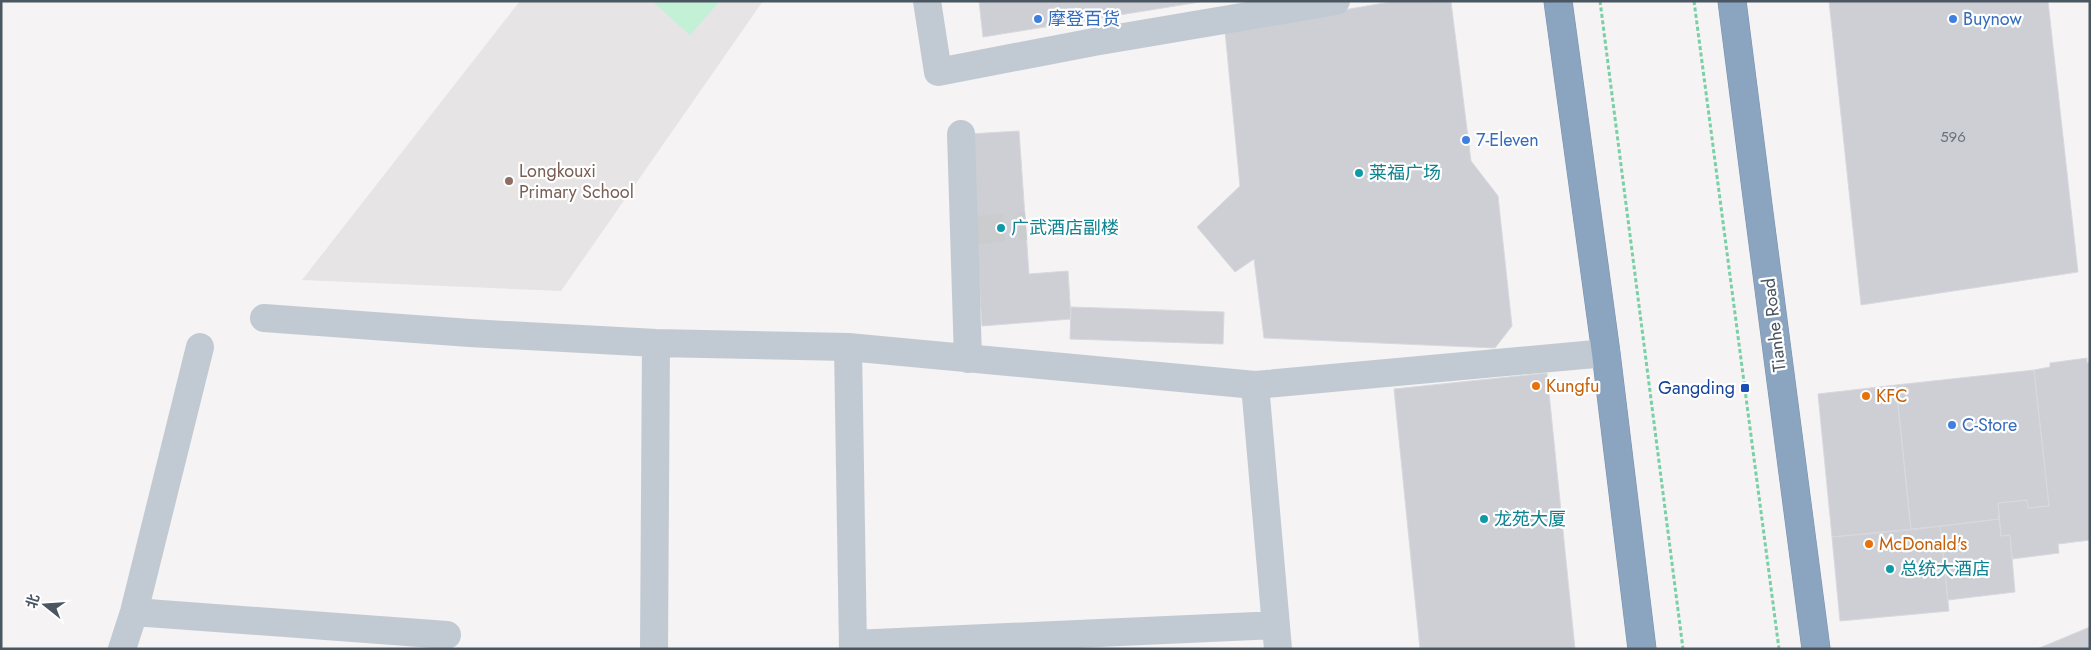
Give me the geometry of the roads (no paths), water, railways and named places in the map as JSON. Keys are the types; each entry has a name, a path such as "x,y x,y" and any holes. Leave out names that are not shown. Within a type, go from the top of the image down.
{"highway":[{"path":"1558,1 1606,353 1642,649"},
{"name":"Tianhe Road","path":"1732,1 1774,320 1790,461 1816,649"}],"street":[{"path":"927,1 938,72 1094,42 1336,1"},
{"path":"961,134 969,231 968,359"},
{"path":"264,318 470,333 656,343 848,347 1255,385 1606,353"},
{"path":"654,649 656,343"},
{"path":"122,649 134,612 200,347"},
{"path":"848,347 853,646 1277,637 1255,385"},
{"path":"134,612 447,635"}],"tunnel":[{"path":"976,230 1026,226"}],"place":[{"name":"摩登百货","path":"1038,19"},
{"name":"Buynow","path":"1953,19"},
{"name":"7-Eleven","path":"1466,140"},
{"name":"莱福广场","path":"1359,173"},
{"name":"Longkouxi Primary School","path":"509,181"},
{"name":"广武酒店副楼","path":"1001,228"},
{"name":"Kungfu","path":"1536,386"},
{"name":"Gangding","path":"1745,388"},
{"name":"KFC","path":"1866,396"},
{"name":"C-Store","path":"1952,425"},
{"name":"龙苑大厦","path":"1484,519"},
{"name":"McDonald's","path":"1869,544"},
{"name":"总统大酒店","path":"1890,569"}]}
